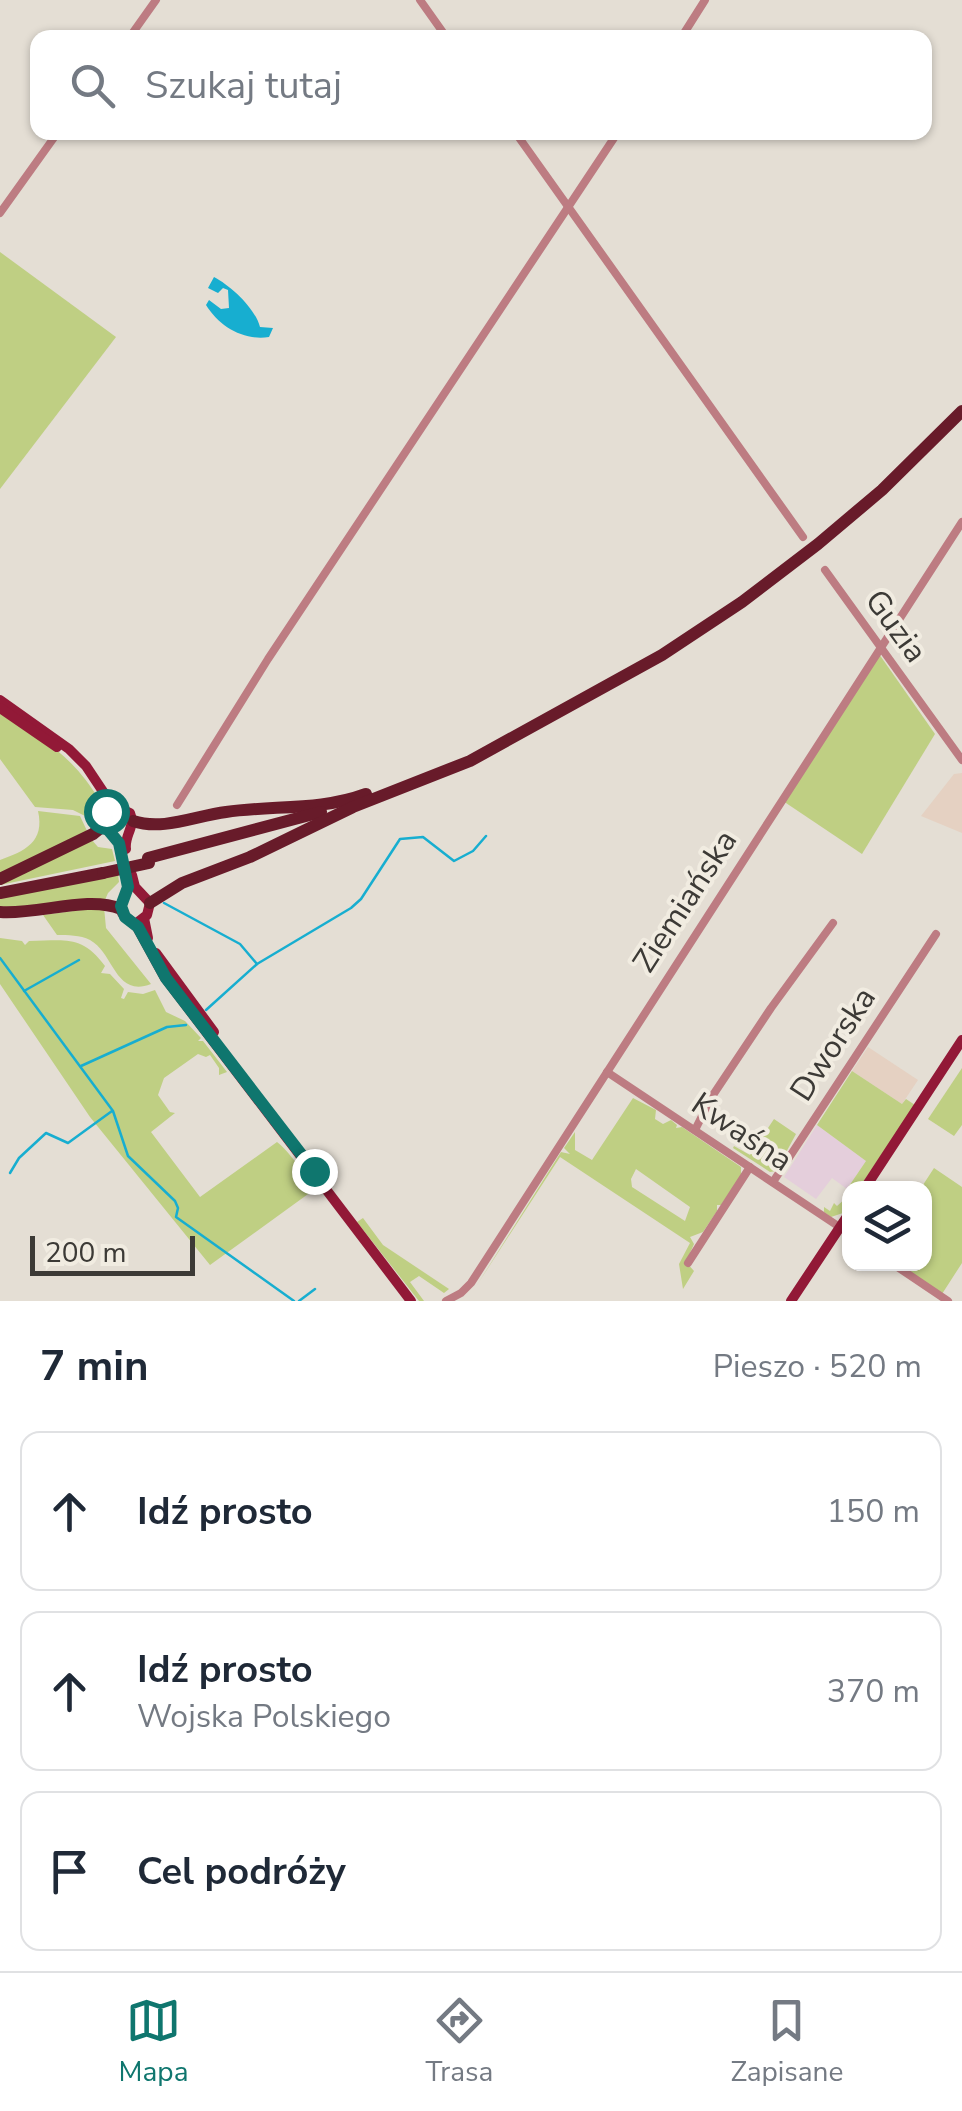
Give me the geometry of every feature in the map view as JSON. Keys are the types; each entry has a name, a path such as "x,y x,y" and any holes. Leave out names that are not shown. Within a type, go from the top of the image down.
{"highway":[{"path":"0,891 264,835 470,761 603,690 742,602 882,490 962,410"},
{"path":"133,821 158,825 225,812 357,802"},
{"path":"150,903 182,882 264,851 357,802"},
{"path":"0,880 93,834 109,816"},
{"path":"0,912 100,904 121,909"}],"main road":[{"path":"0,700 76,755 112,804 109,816"},
{"path":"0,708 71,758 90,781 123,846 134,884 150,903 139,920"},
{"path":"109,816 127,811 133,821 123,846 128,887 121,909 125,917 139,920"},
{"path":"139,920 166,978 411,1301"},
{"path":"870,1181 962,1040"},
{"path":"791,1301 842,1234"}],"street":[{"path":"135,30 156,0"},
{"path":"420,0 441,30"},
{"path":"685,30 705,0"},
{"path":"0,213 52,140"},
{"path":"521,140 804,537"},
{"path":"177,804 278,644 613,140"},
{"name":"Ziemiańska","path":"446,1301 468,1287 962,522"},
{"name":"Guzia","path":"825,570 960,754"},
{"path":"695,1130 711,1098 771,1008 833,923"},
{"name":"Dworska","path":"772,1182 936,934"},
{"name":"Kwaśna","path":"607,1072 842,1228"},
{"path":"660,1120 666,1111"},
{"path":"688,1263 696,1238 750,1167"},
{"path":"903,1271 948,1301"}],"shaded area":[{"path":"962,773 962,833 921,816 954,774"},
{"path":"868,1047 918,1080 902,1104 852,1071"},
{"path":"817,1125 866,1161 852,1181 842,1181 842,1185 832,1178 816,1199 784,1177"}],"green space":[{"path":"0,252 116,337 0,489"},
{"path":"879,654 935,734 862,854 783,801"},
{"path":"0,712 57,750 80,773 101,803 91,817 103,807 93,831 91,819 73,810 35,807 0,759"},
{"path":"38,811 80,816 88,833 0,874 0,860 25,849 36,838"},
{"path":"91,839 98,847 112,849 115,861 0,885"},
{"path":"118,874 119,882 105,900 0,908 0,897"},
{"path":"104,907 106,928 151,984 139,987 122,980 98,946 82,937 57,935 43,915"},
{"path":"0,938 22,941 25,945 29,941 53,940 80,944 105,966 101,973 110,974 124,989 121,998 128,992 143,994 155,990 166,1012 185,1021 201,1038 198,1041 203,1041 227,1072 219,1075 210,1055 198,1054 164,1078 158,1095 175,1113 151,1132 200,1197 277,1142 315,1189 210,1265 90,1117 0,984"},
{"path":"962,1068 962,1125 954,1136 928,1119"},
{"path":"852,1071 902,1104 906,1099 915,1105 864,1181 852,1181 866,1161 817,1125"},
{"path":"633,1098 656,1110 655,1119 663,1124 671,1120 676,1128 682,1127 741,1167 741,1176 721,1205 717,1205 703,1232 690,1237 694,1244 686,1262 694,1271 683,1289 679,1264 690,1243 560,1157 477,1285 561,1152 570,1154 564,1148 575,1132 575,1150 592,1160","holes":["636,1169 690,1207 685,1221 632,1187"]},
{"path":"774,1119 796,1134 776,1171 770,1172 733,1148 750,1155"},
{"path":"934,1168 962,1187 962,1263 942,1294 909,1271 932,1271 932,1181 926,1181"},
{"path":"842,1202 842,1213 831,1217 824,1212 824,1207 830,1211 834,1203 837,1206"},
{"path":"363,1218 383,1245 449,1289 444,1293 419,1276 410,1282 424,1301 419,1301 357,1222"}],"water":[{"path":"214,277 242,298 260,327 273,328 269,337 241,334 211,313 206,305 209,300 221,309 229,308 228,290 223,288 218,293 208,288"}],"waterway":[{"path":"206,1010 257,964 351,908 400,839 423,837 454,861 473,851 486,836"},
{"path":"164,903 240,944 257,964"},
{"path":"0,958 113,1111 128,1156 175,1201 176,1217 294,1301"},
{"path":"24,991 79,960"},
{"path":"81,1066 167,1027 186,1025"},
{"path":"10,1173 19,1158 46,1133 68,1143 112,1111"},
{"path":"299,1301 315,1289"}],"route":[{"path":"106,811 104,825 119,843 128,887 121,906 125,917 138,927 166,978 314,1171"}]}
